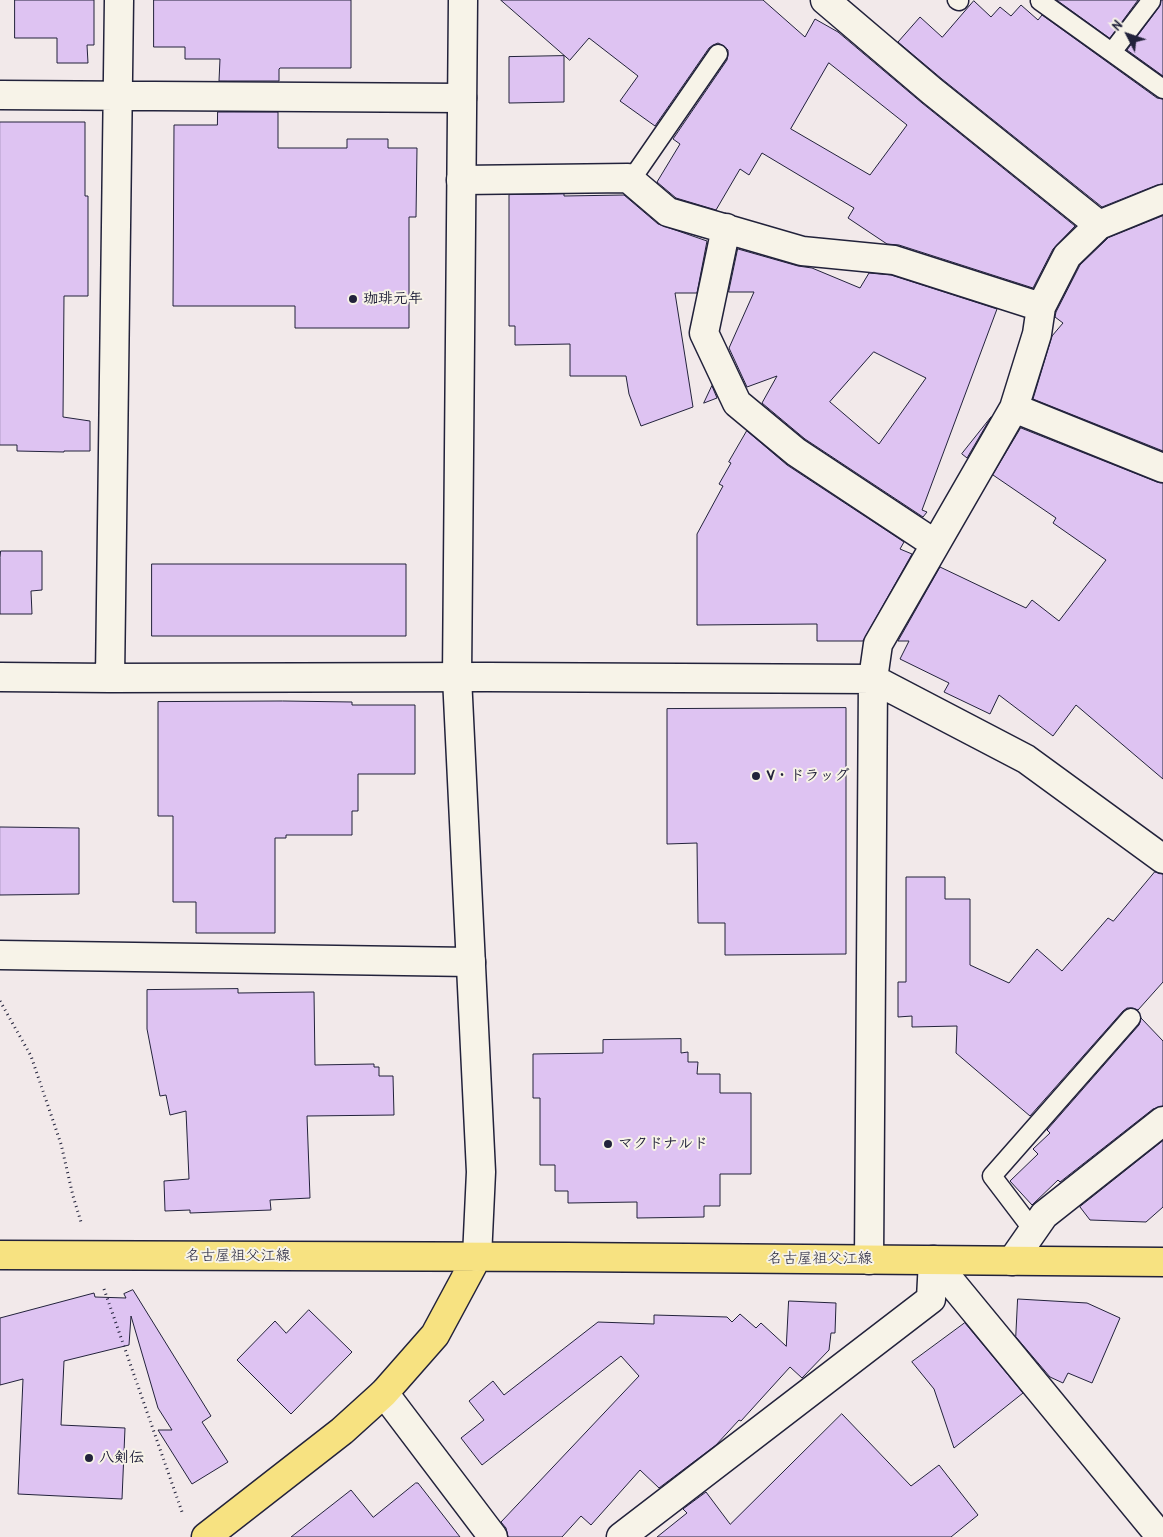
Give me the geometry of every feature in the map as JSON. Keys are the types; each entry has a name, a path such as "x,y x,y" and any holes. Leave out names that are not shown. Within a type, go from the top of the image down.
{"main road":[{"name":"名古屋祖父江線","path":"0,1255 1163,1262"},
{"path":"206,1537 342,1431 384,1392 435,1335 477,1257"}],"street":[{"path":"110,678 119,0"},
{"path":"463,0 457,677 481,1172 477,1257"},
{"path":"825,0 932,90 1099,225"},
{"path":"0,95 462,98"},
{"path":"461,180 628,178 668,212 802,251 894,260 1041,307"},
{"path":"869,1260 874,679 878,644 1014,408 1037,334 1041,307 1067,256 1099,225 1163,199"},
{"path":"726,228 704,333 737,403 796,452 936,544"},
{"path":"1014,408 1163,468"},
{"path":"0,677 874,679 1026,759 1163,859"},
{"path":"0,955 471,962"},
{"path":"1012,1261 1044,1216 1163,1121"},
{"path":"621,1537 931,1299 934,1260"},
{"path":"934,1260 1161,1537"},
{"path":"384,1392 493,1537"}],"lane":[{"path":"1040,1 1163,89"},
{"path":"1112,52 1151,1"},
{"path":"630,180 718,54"},
{"path":"1033,1230 992,1176 1131,1018"}],"building":[{"path":"15,0 94,0 94,45 87,45 88,63 57,63 57,38 15,38"},
{"path":"154,0 351,0 351,68 280,68 279,81 219,81 220,59 185,59 185,47 154,47"},
{"path":"501,0 763,0 805,37 815,19 838,32 922,103 1075,226 1053,249 1033,288 899,245 887,244 848,218 854,208 762,153 749,175 740,169 716,210 676,198 657,182 680,144 673,139 727,60 728,50 718,43 709,48 655,126 620,101 638,76 589,38 570,60","holes":["829,63 907,125 870,175 791,129"]},
{"path":"1057,0 1138,0 1110,38"},
{"path":"1161,0 1163,0 1163,76 1127,50 1159,7"},
{"path":"974,1 991,17 1000,7 1011,16 1021,5 1038,20 1042,15 1157,98 1163,99 1163,184 1102,207 898,42 920,17 942,37"},
{"path":"564,56 564,102 509,103 509,57"},
{"path":"218,112 278,112 278,148 347,148 347,139 388,139 388,148 417,148 416,217 409,217 409,328 295,328 295,306 173,306 174,125 217,125"},
{"path":"0,122 85,122 85,196 88,196 88,296 64,296 63,417 90,421 90,451 17,451 17,445 0,445"},
{"path":"564,194 564,196 624,195 658,224 707,241 697,293 675,293 693,407 641,426 629,394 626,376 570,376 570,344 515,345 515,326 509,326 509,195"},
{"path":"1163,216 1163,451 1033,399 1052,336 1063,323 1055,317 1056,312 1080,265 1108,238"},
{"path":"738,249 798,266 812,268 860,288 869,273 891,275 997,309 922,510 927,512 923,517 805,439 762,403 777,376 747,387 729,348 754,292 729,292","holes":["874,352 926,378 879,444 830,402"]},
{"path":"712,386 717,398 704,403"},
{"path":"991,417 967,458 962,454"},
{"path":"1021,428 1163,483 1163,779 1076,705 1053,736 999,695 990,714 944,692 949,683 900,659 909,641 898,641 940,567 1026,608 1032,600 1059,621 1106,560 1053,523 1056,518 993,475"},
{"path":"747,431 787,465 904,542 900,549 912,554 863,641 817,641 817,624 697,625 697,534 723,486 719,484 731,463 729,462"},
{"path":"1,551 42,551 42,590 31,591 32,614 0,614"},
{"path":"152,564 406,564 406,636 152,636"},
{"path":"158,702 352,702 352,705 415,705 415,774 358,774 358,811 352,811 352,835 286,835 286,838 275,838 275,933 196,933 196,902 173,902 173,816 158,816"},
{"name":"V・ドラッグ","path":"846,708 846,954 725,955 725,923 698,923 697,843 667,844 667,709"},
{"path":"0,827 79,828 79,894 0,895"},
{"path":"1155,872 1163,874 1163,982 1138,1010 1127,1008 1123,1011 1030,1116 956,1053 957,1026 912,1027 912,1016 898,1017 898,982 906,982 906,877 945,877 945,899 970,899 970,965 1009,983 1037,949 1062,971 1108,918 1113,921"},
{"path":"238,989 238,993 314,992 315,1065 374,1064 374,1067 379,1067 379,1076 393,1076 394,1115 307,1116 310,1198 270,1200 271,1210 190,1213 190,1210 165,1211 164,1181 189,1179 186,1111 170,1115 166,1095 160,1096 147,1029 147,990"},
{"path":"1141,1018 1163,1041 1163,1106 1153,1109 1060,1182 1058,1180 1032,1205 1010,1181 1038,1154 1033,1149 1050,1133 1047,1130 1139,1025"},
{"path":"681,1039 681,1053 688,1052 688,1062 698,1062 697,1074 720,1074 720,1093 751,1093 751,1174 720,1174 720,1206 704,1206 704,1217 637,1218 637,1202 568,1203 568,1191 555,1191 555,1165 540,1165 540,1098 533,1098 533,1054 603,1053 603,1040"},
{"path":"1163,1141 1163,1207 1146,1222 1090,1220 1080,1207"},
{"path":"133,1290 211,1416 202,1422 228,1462 192,1484 158,1430 172,1430 158,1408 131,1316 129,1345 64,1361 61,1425 125,1428 122,1499 18,1494 23,1379 0,1385 0,1318 94,1293 95,1297 126,1298 124,1294"},
{"path":"1018,1299 1087,1303 1120,1318 1092,1383 1068,1373 1063,1383 1050,1377 1016,1337"},
{"path":"789,1301 836,1303 835,1333 831,1333 829,1350 802,1378 790,1367 741,1421 739,1420 716,1445 659,1488 640,1470 591,1525 581,1516 562,1537 508,1537 506,1528 501,1522 639,1376 621,1356 482,1465 461,1438 484,1420 469,1401 493,1381 504,1395 598,1322 654,1324 654,1315 727,1317 732,1322 740,1314 756,1328 761,1323 786,1346"},
{"path":"309,1310 352,1352 291,1414 237,1360 275,1321 286,1333"},
{"path":"965,1323 1023,1393 954,1448 934,1389 912,1362"},
{"path":"842,1414 911,1486 939,1465 978,1515 951,1537 657,1537 687,1513 683,1509 706,1492 730,1524"},
{"path":"418,1483 460,1537 291,1537 351,1490 373,1517"}],"place":[{"name":"珈琲元年","path":"353,299"},
{"name":"V・ドラッグ","path":"756,776"},
{"name":"マクドナルド","path":"608,1144"},
{"name":"八剣伝","path":"89,1458"}]}
